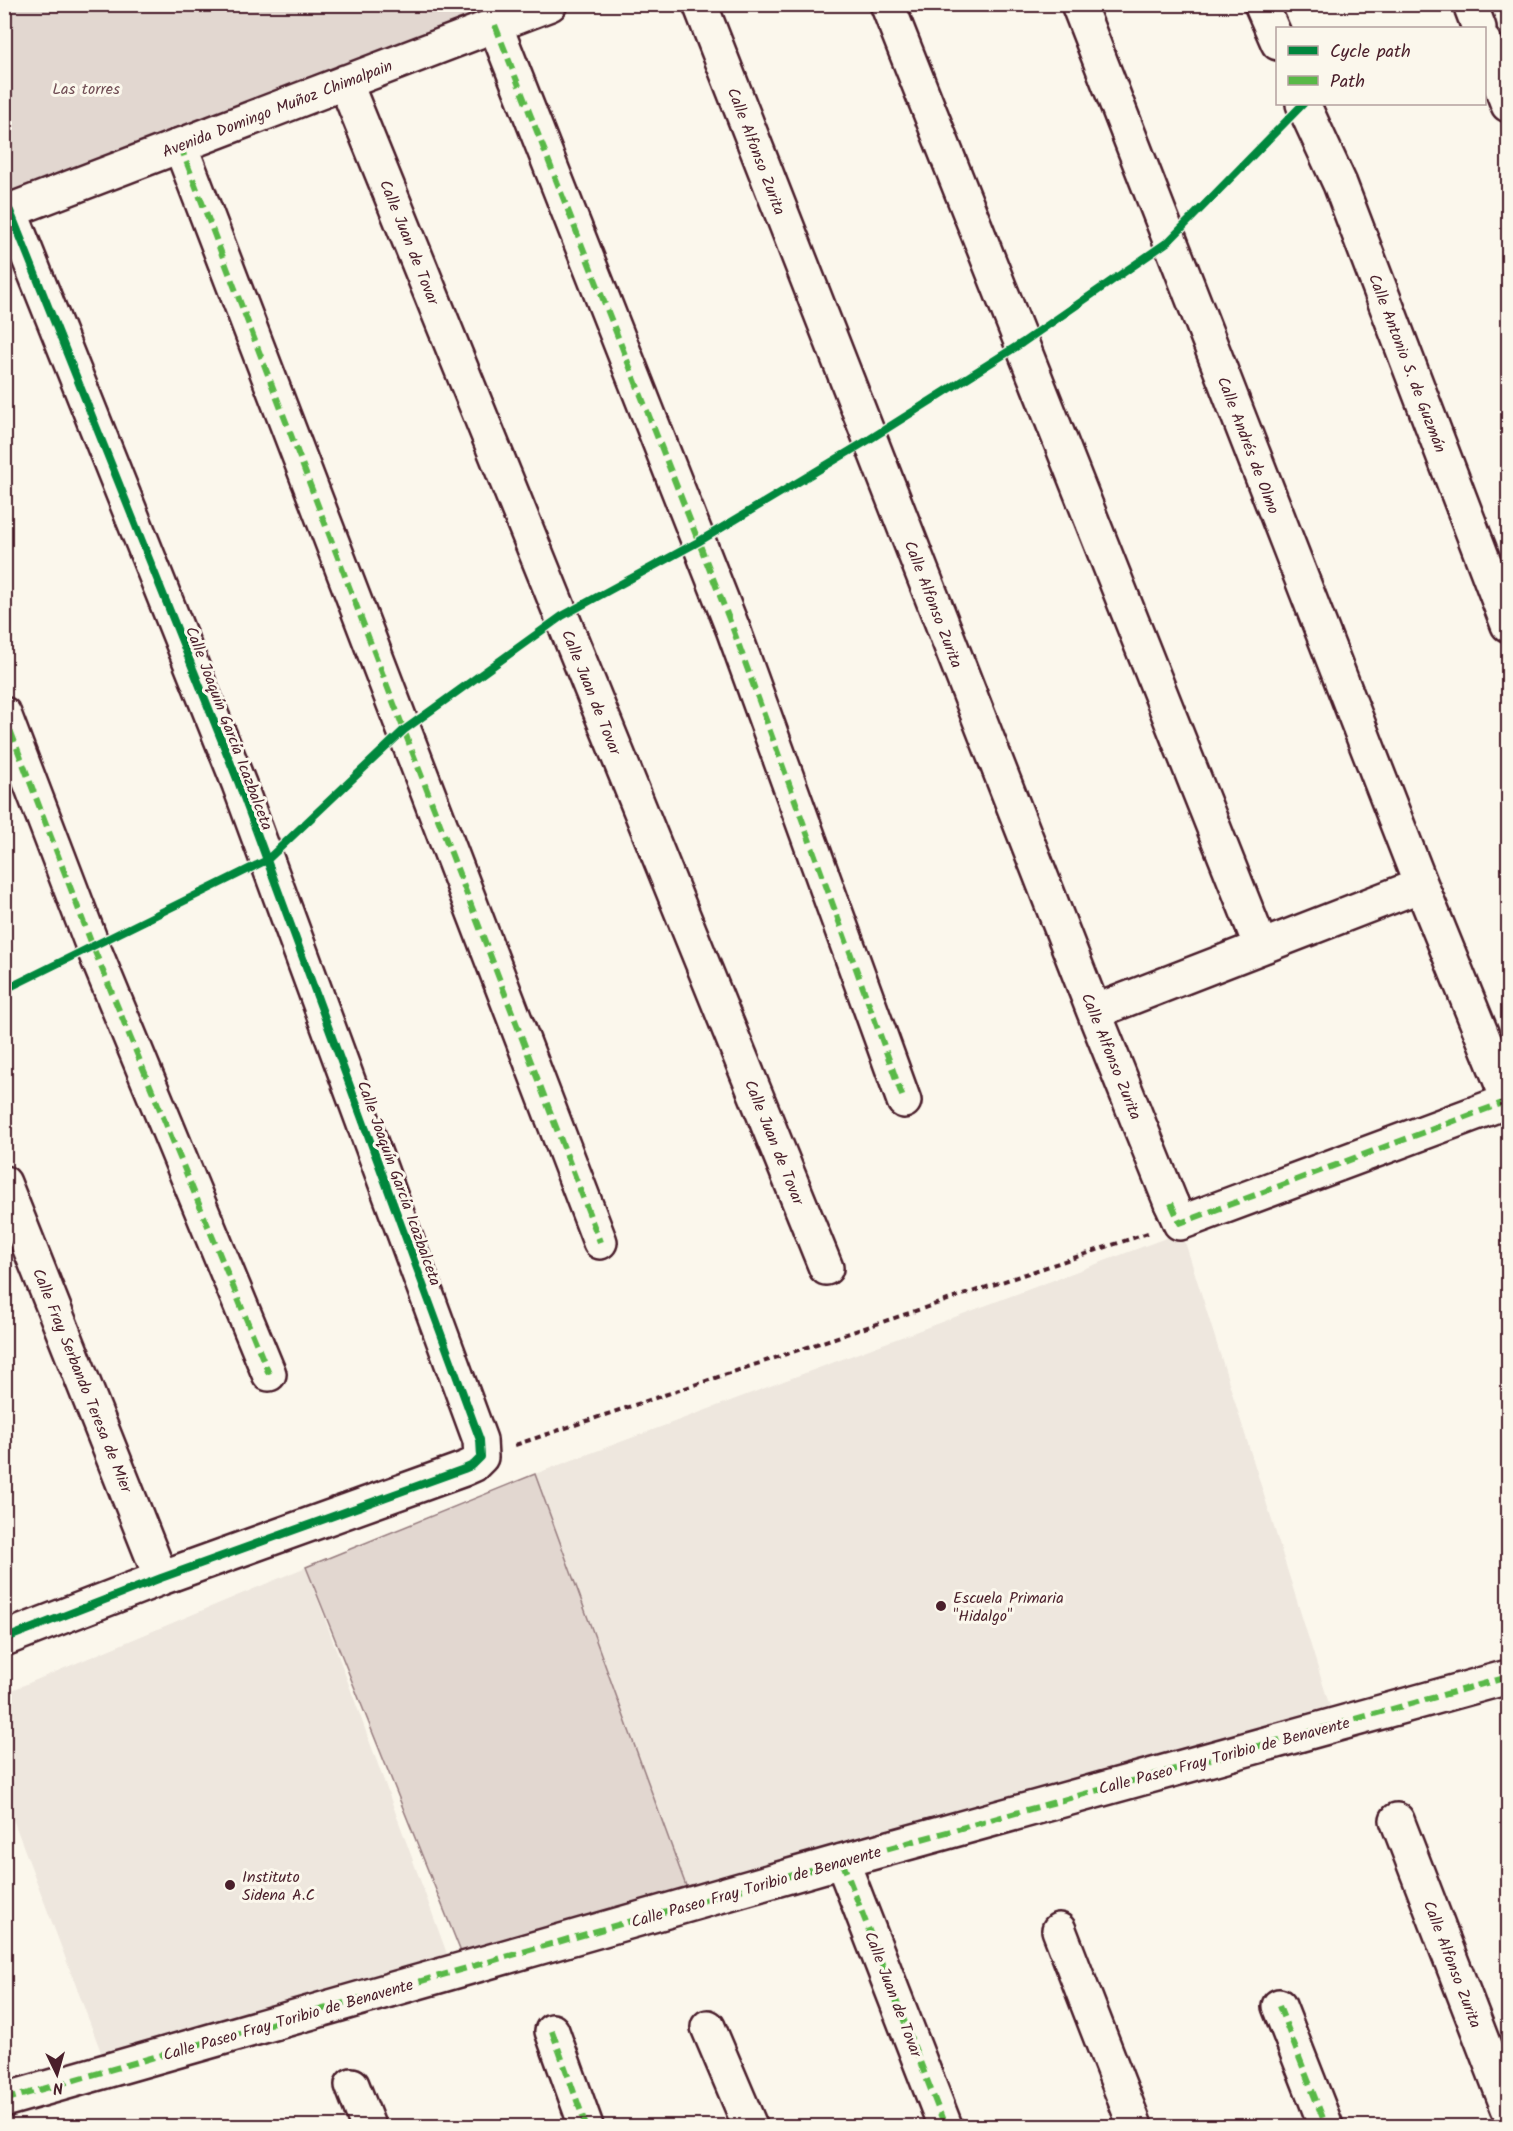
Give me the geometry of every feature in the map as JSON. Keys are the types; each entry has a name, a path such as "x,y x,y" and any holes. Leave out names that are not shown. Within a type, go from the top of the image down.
{"street":[{"name":"Avenida Domingo Muñoz Chimalpain","path":"7,212 550,4"},
{"name":"Calle Alfonso Zurita","path":"700,4 1094,1012 1176,1213"},
{"path":"887,4 1261,947"},
{"name":"Calle Andrés de Olmo","path":"1078,4 1421,885 1509,1100"},
{"path":"1261,4 1276,38"},
{"path":"1470,4 1479,27"},
{"path":"495,25 737,640 904,1101"},
{"path":"1486,45 1509,105"},
{"name":"Calle Juan de Tovar","path":"345,82 826,1268"},
{"name":"Calle Antonio S. de Guzmán","path":"1303,105 1340,184 1509,625"},
{"path":"180,145 600,1242"},
{"name":"Calle Joaquín García Icazbalceta","path":"7,212 235,773 478,1442"},
{"path":"4,714 93,947 269,1374"},
{"path":"1094,1012 1421,885"},
{"path":"1176,1213 1509,1100"},
{"name":"Calle Fray Serbando Teresa de Mier","path":"4,1183 161,1578"},
{"path":"4,1639 161,1578 464,1469 473,1465 478,1442"},
{"name":"Calle Paseo Fray Toribio de Benavente","path":"4,2100 842,1861 1509,1677"},
{"name":"Calle Alfonso Zurita","path":"1397,1820 1509,2108"},
{"name":"Calle Juan de Tovar","path":"842,1861 945,2127"},
{"path":"1059,1930 1135,2127"},
{"path":"1279,2006 1326,2127"},
{"path":"708,2028 750,2127"},
{"path":"552,2031 586,2127"},
{"path":"352,2085 368,2127"}],"path":[{"path":"4,990 267,860 404,730 561,616 699,542 870,438 1022,343 1169,241 1278,129"},
{"path":"478,1442 1176,1213"}],"shaded area":[{"name":"Escuela Primaria \"Hidalgo\"","path":"1182,1232 1340,1739 693,1905 535,1474"},
{"name":"Instituto Sidena A.C","path":"306,1567 454,1973 107,2068 5,1798 5,1693"}],"green space":[{"name":"Las torres","path":"5,5 535,5 5,207"},
{"path":"535,1474 693,1905 469,1972 306,1567"}],"marked path":[{"path":"495,25 733,629 904,1101"},
{"path":"180,145 600,1242"},
{"path":"4,714 93,947 269,1374"},
{"path":"1171,1203 1180,1223 1508,1101"},
{"path":"4,2100 842,1861 1508,1677"},
{"path":"842,1861 945,2126"},
{"path":"1279,2006 1326,2126"},
{"path":"552,2031 586,2126"}],"cycle path":[{"path":"4,990 267,860 404,730 562,616 698,542 870,439 1022,343 1169,241 1302,105"},
{"path":"4,1639 161,1578 464,1469 473,1465 481,1457 480,1440 239,784 10,211"}],"place":[{"name":"Escuela Primaria \"Hidalgo\"","path":"941,1606"},
{"name":"Instituto Sidena A.C","path":"230,1885"}]}
